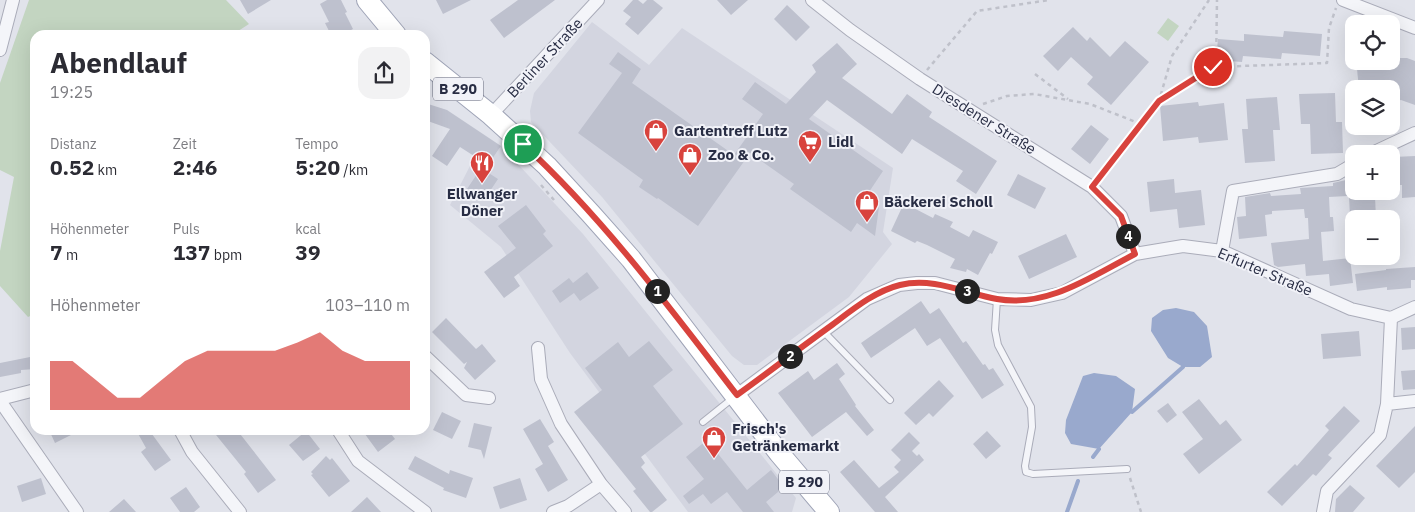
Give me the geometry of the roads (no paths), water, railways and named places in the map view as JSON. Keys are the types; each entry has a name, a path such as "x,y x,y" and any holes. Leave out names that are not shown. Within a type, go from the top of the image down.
{"main road":[{"path":"367,0 392,30"},
{"name":"B 290","path":"430,66 491,116 546,166 631,259 779,452 828,512"}],"street":[{"path":"0,50 13,0"},
{"name":"Berliner Straße","path":"491,116 598,0"},
{"name":"Dresdener Straße","path":"812,0 850,30 920,79 1092,187 1121,216 1135,254"},
{"path":"1340,4 1415,28"},
{"path":"1389,145 1415,133"},
{"path":"1222,251 1233,191 1337,174 1345,169"},
{"name":"Erfurter Straße","path":"737,395 867,299 899,285 935,283 997,299 1031,300 1062,292 1135,254 1183,246 1222,251 1351,310 1391,318"},
{"path":"1324,512 1327,491 1380,435 1387,404 1391,318 1415,307"},
{"path":"538,348 540,378 561,424 600,484 625,512"},
{"path":"430,361 466,395 489,398"},
{"path":"30,391 0,400 77,512"},
{"path":"1387,404 1415,401"},
{"path":"183,435 192,452 240,512"},
{"path":"341,435 358,461 425,512"},
{"path":"553,512 568,506 600,484"}],"lane":[{"path":"997,299 995,330 998,345 1031,407 1032,427 1024,466 1026,472 1033,474 1127,469"},
{"path":"823,331 890,400"},
{"path":"703,422 737,395"}],"water":[{"path":"1176,308 1194,312 1207,326 1212,357 1200,367 1183,367 1168,358 1151,331 1152,318 1163,310"},
{"path":"1094,373 1116,376 1135,389 1132,412 1099,449 1071,444 1065,433 1066,420 1083,376"}],"waterway":[{"path":"1132,412 1183,367"},
{"path":"1093,457 1099,449"},
{"path":"1067,512 1078,481"}],"place":[{"name":"Gartentreff Lutz","path":"656,152"},
{"name":"Lidl","path":"810,163"},
{"name":"Zoo & Co.","path":"690,176"},
{"name":"Ellwanger Döner","path":"482,184"},
{"name":"Bäckerei Scholl","path":"867,223"},
{"name":"Frisch's Getränkemarkt","path":"714,459"}]}
